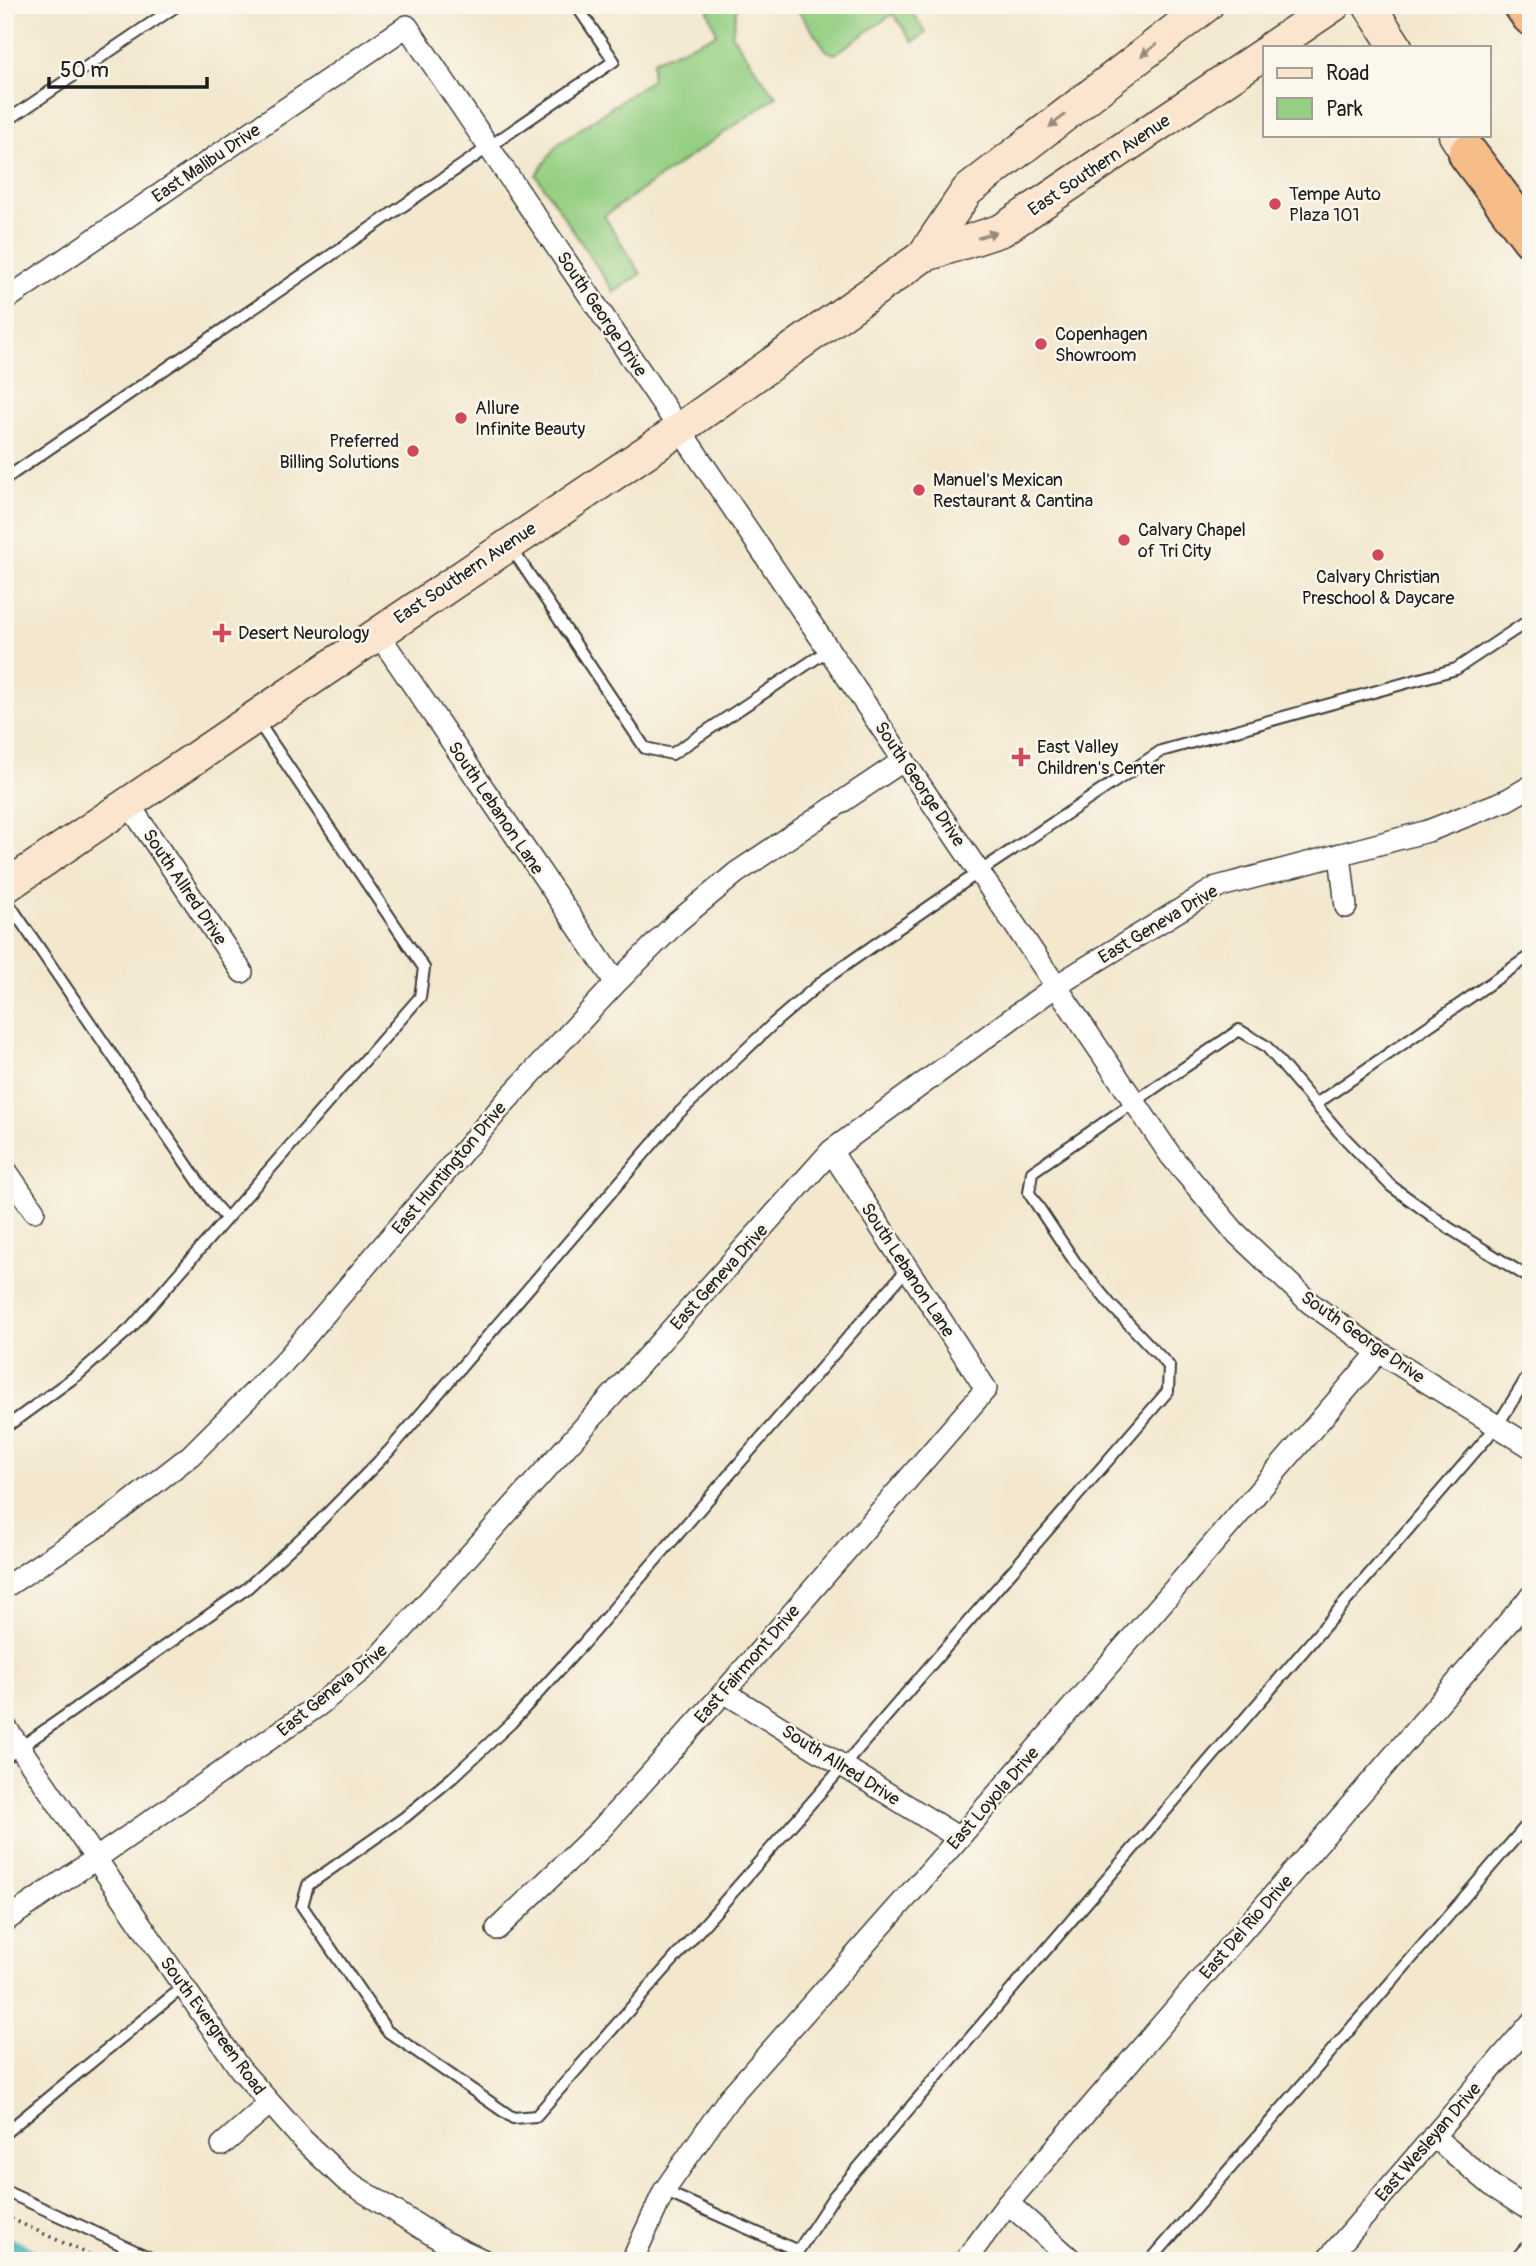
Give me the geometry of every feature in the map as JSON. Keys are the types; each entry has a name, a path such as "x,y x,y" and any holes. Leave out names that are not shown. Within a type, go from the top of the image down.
{"highway":[{"path":"1523,5 1531,16"},
{"path":"1462,144 1531,238"}],"main road":[{"name":"East Southern Avenue","path":"923,257 967,191 1207,5"},
{"path":"1273,46 1334,5"},
{"path":"1369,5 1395,46"},
{"name":"East Southern Avenue","path":"5,887 377,632 680,429 923,257 1002,230 1263,53"},
{"path":"1462,144 1531,257"}],"street":[{"name":"South George Drive","path":"407,26 1171,1156 1234,1231 1310,1303 1379,1352 1531,1447"},
{"name":"East Malibu Drive","path":"5,300 407,26"},
{"name":"South Lebanon Lane","path":"377,632 616,983"},
{"name":"East Huntington Drive","path":"5,1587 106,1521 201,1445 284,1362 507,1100 677,922 736,873 904,760"},
{"name":"East Geneva Drive","path":"5,1921 319,1705 379,1656 831,1151 1056,986 1217,887 1428,831 1507,800 1531,786"},
{"name":"South Allred Drive","path":"128,803 242,972"},
{"path":"1340,854 1346,907"},
{"name":"South Lebanon Lane","path":"831,1151 986,1389"},
{"path":"5,1169 34,1212"},
{"name":"East Loyola Drive","path":"632,2261 664,2191 729,2098 959,1838 1379,1352"},
{"name":"East Fairmont Drive","path":"497,1929 600,1830 724,1692 986,1389"},
{"name":"East Del Rio Drive","path":"965,2261 1008,2203 1531,1596"},
{"name":"South Allred Drive","path":"724,1692 959,1838"},
{"name":"South Evergreen Road","path":"5,1726 13,1753 96,1860 240,2069 302,2139 345,2180 444,2242 485,2261"},
{"name":"East Wesleyan Drive","path":"1326,2261 1531,2023"},
{"path":"222,2146 270,2103"},
{"path":"1433,2136 1495,2188 1531,2211"},
{"path":"1008,2203 1073,2261"}],"lane":[{"path":"5,122 178,5"},
{"path":"5,479 614,61 576,5"},
{"path":"509,544 645,748 672,754 830,649"},
{"path":"13,1753 246,1589 319,1522 389,1451 689,1104 775,1022 824,980 979,872 1161,751 1456,669 1531,620"},
{"path":"5,1423 10,1424 80,1373 131,1328 420,997 424,968 255,716"},
{"path":"5,898 213,1203 226,1218"},
{"path":"1316,1104 1531,955"},
{"path":"907,1269 583,1644 511,1723 405,1817 308,1885 302,1906 387,2031 513,2118 536,2116 1168,1391 1169,1366 1110,1304 1075,1262 1029,1193 1032,1172 1239,1030 1266,1045 1391,1186 1449,1228 1531,1279"},
{"path":"664,2191 798,2250 834,2196 1497,1426 1531,1371"},
{"path":"1150,2261 1531,1820"},
{"path":"5,2133 183,1987"},
{"path":"5,2191 157,2261"},
{"path":"1514,2261 1531,2241"}],"path":[{"path":"5,2216 103,2261"}],"green space":[{"path":"706,5 737,5 732,35 777,96 604,216 641,274 614,292 536,175 557,145 651,80 653,61 717,34"},
{"path":"794,5 908,5 926,33 913,42 893,14 835,54 827,51"}],"waterway":[{"path":"5,2247 34,2261"}],"place":[{"name":"Tempe Auto Plaza 101","path":"1275,204"},
{"name":"Copenhagen Showroom","path":"1041,344"},
{"name":"Allure Infinite Beauty","path":"461,418"},
{"name":"Preferred Billing Solutions","path":"413,451"},
{"name":"Manuel's Mexican Restaurant & Cantina","path":"919,490"},
{"name":"Calvary Chapel of Tri City","path":"1124,540"},
{"name":"Calvary Christian Preschool & Daycare","path":"1378,555"},
{"name":"Desert Neurology","path":"222,633"},
{"name":"East Valley Children's Center","path":"1021,757"}]}
